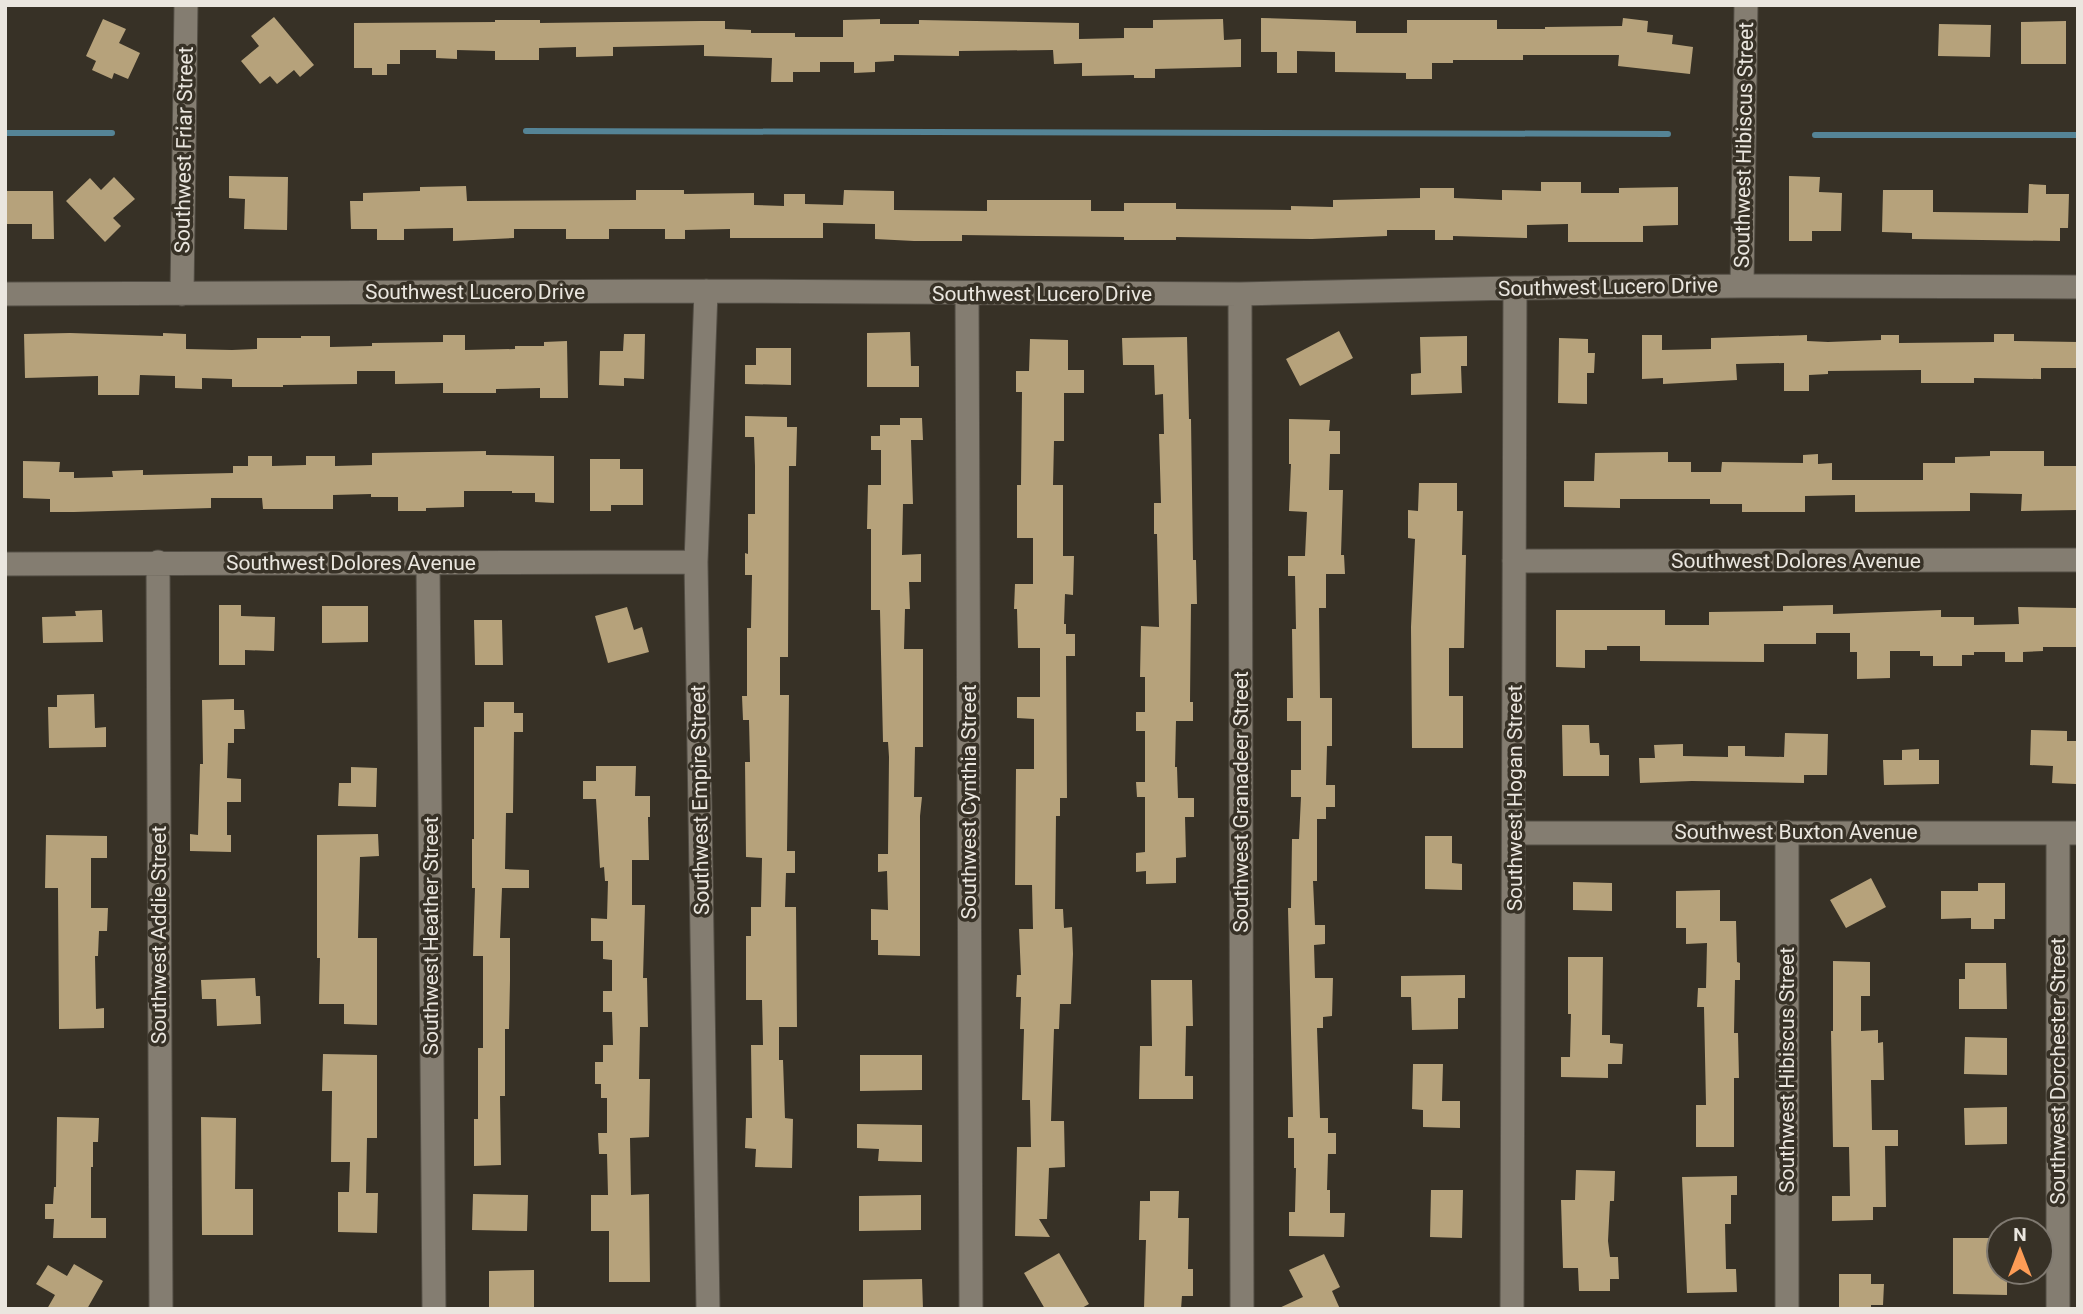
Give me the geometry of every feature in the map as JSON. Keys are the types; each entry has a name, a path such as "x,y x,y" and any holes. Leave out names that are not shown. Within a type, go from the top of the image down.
{"street":[{"name":"Southwest Friar Street","path":"182,294 186,5"},
{"name":"Southwest Hibiscus Street","path":"1742,286 1746,5"},
{"name":"Southwest Lucero Drive","path":"5,293 706,291 1240,295 1515,288 2078,287"},
{"name":"Southwest Hogan Street","path":"1512,1309 1515,288"},
{"name":"Southwest Empire Street","path":"706,291 696,562 708,1309"},
{"name":"Southwest Cynthia Street","path":"967,295 971,1309"},
{"name":"Southwest Granadeer Street","path":"1240,295 1242,1309"},
{"name":"Southwest Dolores Avenue","path":"1514,561 2078,560"},
{"name":"Southwest Addie Street","path":"158,562 161,1309"},
{"name":"Southwest Dolores Avenue","path":"5,564 696,562"},
{"name":"Southwest Heather Street","path":"428,563 434,1309"},
{"name":"Southwest Hibiscus Street","path":"1787,832 1787,1309"},
{"name":"Southwest Buxton Avenue","path":"1515,833 2068,832"},
{"name":"Southwest Dorchester Street","path":"2058,1309 2068,832"}],"building":[{"path":"274,17 314,65 300,77 294,70 277,84 270,76 260,84 241,61 259,46 251,36"},
{"path":"1261,18 1356,21 1356,33 1407,33 1407,20 1497,20 1497,29 1545,29 1622,26 1623,18 1648,21 1647,32 1673,35 1672,44 1693,47 1690,74 1618,66 1619,55 1523,55 1523,60 1453,60 1453,63 1432,63 1432,79 1406,79 1406,73 1335,72 1335,52 1297,51 1297,73 1277,73 1277,52 1261,52"},
{"path":"103,19 126,29 119,43 140,53 128,79 114,73 112,79 92,70 96,61 86,56"},
{"path":"880,19 880,24 919,24 919,20 1079,23 1079,39 1124,38 1124,28 1153,28 1153,20 1223,19 1224,40 1241,39 1241,67 1155,69 1155,78 1134,78 1134,75 1082,76 1082,63 1054,64 1053,50 959,51 959,56 894,55 894,61 875,62 875,72 854,73 854,62 820,62 820,72 793,72 793,82 771,82 772,58 704,56 704,45 613,47 613,56 576,57 576,47 539,48 539,60 495,60 495,51 457,50 457,59 436,58 436,50 400,50 400,64 387,64 387,75 372,75 372,68 354,68 354,23 495,20 540,20 540,23 725,21 725,29 751,30 751,33 843,37 843,20"},
{"path":"2066,21 2066,64 2021,64 2021,22"},
{"path":"1939,24 1991,25 1990,57 1938,56"},
{"path":"229,176 288,177 287,230 244,229 245,199 229,198"},
{"path":"1789,176 1820,177 1819,192 1842,193 1841,231 1812,231 1812,241 1789,241"},
{"path":"114,177 135,199 113,218 121,226 105,242 66,201 90,178 101,190"},
{"path":"1541,182 1581,182 1581,193 1619,193 1619,188 1678,187 1678,225 1643,226 1643,242 1568,242 1568,224 1527,225 1527,238 1453,236 1453,240 1435,240 1435,230 1387,230 1387,236 1312,239 1176,237 1176,240 1124,240 1124,237 962,235 962,241 914,241 875,239 875,224 823,223 823,238 730,238 730,229 685,230 685,239 665,239 665,229 609,229 609,239 566,239 566,229 514,229 514,238 453,241 453,228 404,229 404,240 377,240 377,229 351,229 350,201 363,201 363,193 420,191 420,187 466,186 467,201 636,200 636,190 684,190 684,194 754,193 754,205 784,206 784,194 805,194 805,204 843,205 844,190 894,191 894,210 987,211 987,200 1091,200 1091,211 1124,211 1124,203 1176,203 1176,209 1291,210 1291,206 1333,207 1333,200 1420,198 1420,188 1454,188 1454,198 1502,200 1502,190 1541,191"},
{"path":"2029,184 2046,185 2046,194 2069,194 2068,228 2060,228 2060,241 1912,239 1912,233 1882,232 1883,190 1933,190 1933,212 2028,213"},
{"path":"5,191 53,191 54,239 32,239 32,224 5,224"},
{"path":"1339,331 1353,358 1300,386 1286,359"},
{"path":"910,332 911,366 919,366 919,387 867,387 867,333"},
{"path":"163,333 186,334 186,349 232,350 257,349 257,338 301,336 330,336 330,347 372,346 372,343 443,342 443,335 465,335 465,350 515,349 515,346 544,346 544,342 567,341 568,398 540,398 540,388 496,389 496,393 443,393 443,383 395,384 395,371 357,371 357,384 283,387 232,387 232,379 202,378 202,389 175,388 175,376 140,375 139,395 98,395 98,376 25,378 24,334 163,336"},
{"path":"624,334 645,334 644,379 624,378 624,386 599,385 600,351 623,351"},
{"path":"1994,334 2014,334 2014,341 2078,342 2078,368 2041,368 2041,379 1974,378 1974,383 1921,383 1921,370 1828,371 1828,374 1809,375 1809,391 1784,391 1784,363 1736,364 1737,380 1663,384 1663,378 1642,379 1642,335 1662,335 1662,350 1711,349 1711,338 1807,335 1807,341 1828,342 1881,340 1881,335 1899,335 1899,343 1994,342"},
{"path":"1467,336 1467,366 1461,366 1462,393 1411,395 1411,374 1421,373 1420,337"},
{"path":"1187,337 1193,560 1196,560 1197,604 1191,604 1190,702 1193,702 1193,721 1176,721 1175,767 1178,798 1194,798 1194,817 1185,817 1186,857 1176,858 1176,883 1146,884 1146,871 1136,872 1136,853 1145,852 1145,797 1137,797 1136,782 1145,782 1145,731 1136,731 1136,712 1145,712 1145,677 1140,677 1141,626 1159,627 1154,503 1161,503 1159,434 1164,434 1163,394 1155,395 1154,365 1123,365 1122,338"},
{"path":"1559,338 1588,339 1588,353 1595,353 1594,373 1587,373 1587,404 1558,403"},
{"path":"1030,339 1068,340 1068,370 1084,370 1084,393 1064,393 1064,441 1054,441 1053,485 1063,485 1063,556 1074,556 1073,595 1065,594 1064,624 1066,634 1075,634 1075,656 1066,656 1067,798 1060,798 1060,816 1056,816 1055,909 1063,909 1064,928 1072,927 1073,954 1071,1004 1060,1004 1059,1029 1054,1029 1051,1121 1064,1121 1065,1167 1049,1168 1047,1219 1039,1219 1050,1237 1015,1236 1017,1147 1031,1147 1030,1100 1022,1100 1024,1029 1020,1029 1021,997 1016,997 1017,975 1021,975 1019,929 1033,929 1032,885 1015,885 1016,769 1034,769 1034,719 1017,718 1017,697 1040,697 1040,648 1018,648 1017,609 1014,609 1015,584 1033,584 1033,538 1017,538 1017,485 1021,485 1022,392 1016,392 1016,371 1029,371"},
{"path":"756,348 791,348 791,385 745,384 745,365 756,365"},
{"path":"745,416 787,417 787,427 797,427 796,466 789,466 788,657 780,657 780,695 789,695 787,851 795,851 795,873 786,873 785,907 796,907 797,1027 779,1027 779,1060 783,1060 785,1118 793,1119 792,1168 755,1167 756,1149 745,1148 746,1118 752,1118 751,1045 763,1045 762,1000 746,1000 746,936 751,936 751,907 761,907 762,858 746,857 745,762 750,762 749,720 743,720 742,696 747,696 747,628 751,628 752,575 745,575 745,553 748,554 748,514 755,514 755,466 754,437 745,437"},
{"path":"900,418 922,418 923,440 911,440 913,504 903,504 902,555 921,554 921,582 909,582 910,609 905,609 904,649 923,649 923,747 915,747 914,797 922,797 920,956 878,955 878,940 871,940 871,909 888,910 887,871 878,872 878,854 888,854 889,757 888,742 883,742 880,610 871,610 868,485 881,485 881,450 871,450 871,436 880,436 880,425 900,425"},
{"path":"1289,419 1330,420 1329,431 1340,431 1340,454 1330,454 1329,490 1343,490 1341,555 1344,555 1345,574 1326,574 1326,608 1319,608 1320,698 1332,698 1332,746 1327,746 1326,785 1335,785 1335,807 1326,807 1326,819 1317,819 1317,881 1313,881 1315,925 1325,925 1325,944 1314,945 1315,978 1333,978 1332,1016 1323,1017 1323,1028 1317,1028 1320,1118 1328,1118 1328,1133 1336,1133 1336,1154 1328,1154 1327,1190 1330,1190 1330,1213 1345,1213 1344,1237 1289,1236 1289,1212 1295,1212 1296,1168 1294,1138 1288,1138 1288,1117 1293,1117 1288,908 1291,908 1292,839 1299,839 1301,797 1291,797 1291,770 1301,770 1301,721 1287,721 1287,698 1293,698 1292,629 1296,629 1295,576 1288,576 1288,556 1305,556 1307,512 1289,511"},
{"path":"486,451 486,455 554,456 554,503 535,502 535,493 464,491 464,507 426,508 426,511 398,511 398,497 371,497 371,494 333,495 333,509 263,509 262,498 211,498 211,508 50,512 50,499 23,498 23,461 60,462 59,472 74,472 74,478 113,477 112,471 143,470 143,475 233,473 233,466 248,466 248,456 272,456 272,466 306,465 306,456 335,456 335,466 372,465 372,453"},
{"path":"1990,451 2044,451 2044,466 2078,466 2078,510 2021,511 2022,494 1970,493 1970,511 1855,512 1855,495 1805,496 1805,512 1742,512 1742,504 1710,504 1710,499 1620,499 1620,508 1564,507 1564,481 1594,481 1595,453 1668,452 1668,462 1691,462 1691,472 1721,472 1722,462 1803,463 1803,455 1818,454 1818,464 1832,463 1832,480 1923,480 1923,463 1955,463 1955,457 1990,456"},
{"path":"590,459 620,459 620,469 643,469 643,505 611,505 611,511 590,511"},
{"path":"1419,483 1457,483 1457,511 1463,511 1462,555 1466,555 1464,648 1449,648 1449,696 1463,696 1463,748 1412,748 1411,627 1415,539 1408,538 1408,510 1418,511"},
{"path":"219,605 241,605 241,616 275,617 274,651 245,650 245,665 219,665"},
{"path":"1833,605 1833,614 1941,610 1941,617 1974,617 1974,625 2019,624 2018,607 2078,608 2078,647 2043,647 2043,651 2023,652 2023,662 2005,662 2005,652 1974,652 1974,655 1962,655 1962,666 1933,666 1933,656 1920,656 1920,651 1890,651 1890,678 1857,679 1857,652 1850,652 1850,633 1816,633 1816,644 1764,644 1764,662 1640,661 1640,646 1607,646 1607,650 1585,650 1585,668 1556,667 1556,610 1665,610 1665,625 1709,625 1709,612 1783,611 1783,606"},
{"path":"322,606 368,606 368,642 322,643"},
{"path":"627,607 634,630 642,627 649,652 608,663 595,616"},
{"path":"102,610 103,642 43,643 42,617 76,616 75,611"},
{"path":"474,620 502,620 503,665 475,665"},
{"path":"94,694 95,728 106,727 106,747 49,748 48,707 57,707 57,695"},
{"path":"234,699 234,710 244,710 245,729 234,729 234,743 228,743 227,778 241,779 241,802 227,802 227,835 231,835 231,852 190,851 190,834 198,835 200,764 203,764 202,700"},
{"path":"484,702 514,702 514,713 523,713 523,732 514,732 513,813 506,813 505,869 529,870 529,888 502,888 500,938 510,938 510,980 509,1029 505,1029 505,1096 500,1096 501,1165 474,1166 474,1119 478,1119 478,1048 483,1048 483,956 473,956 474,727 484,727"},
{"path":"1562,725 1589,725 1590,743 1599,743 1600,755 1609,755 1609,776 1563,776"},
{"path":"2031,730 2067,731 2067,741 2077,741 2076,784 2052,783 2053,766 2030,765"},
{"path":"1785,733 1828,734 1827,775 1804,775 1804,783 1640,783 1639,758 1655,758 1654,745 1683,744 1683,756 1728,757 1728,746 1745,746 1745,756 1784,757"},
{"path":"1919,749 1919,760 1939,760 1939,784 1884,785 1883,760 1902,760 1902,750"},
{"path":"596,766 636,766 635,796 650,796 649,860 632,860 632,905 645,905 643,978 647,978 648,1027 640,1027 639,1079 650,1079 649,1137 630,1138 631,1195 649,1194 650,1282 609,1282 609,1231 591,1231 591,1195 608,1195 607,1154 599,1154 598,1133 607,1133 607,1098 601,1098 601,1084 595,1084 595,1062 603,1062 603,1045 613,1045 612,1012 603,1012 603,991 612,991 612,960 603,959 603,941 591,941 591,918 607,919 608,881 605,881 604,867 600,868 596,799 583,799 583,781 596,781"},
{"path":"351,767 377,768 376,807 338,806 339,783 351,783"},
{"path":"378,834 379,856 360,857 358,938 377,938 377,1025 344,1024 344,1004 319,1004 317,835"},
{"path":"46,835 107,836 107,858 91,858 91,908 108,908 107,931 99,931 98,956 95,956 96,1009 104,1008 104,1028 59,1029 58,888 45,888"},
{"path":"1425,836 1452,836 1452,863 1462,864 1462,890 1425,889"},
{"path":"1871,878 1886,907 1846,928 1830,900"},
{"path":"1573,882 1612,883 1612,911 1573,910"},
{"path":"1978,883 2005,883 2005,919 1994,919 1994,929 1971,929 1971,918 1941,919 1941,891 1978,891"},
{"path":"1720,890 1720,921 1736,921 1737,962 1740,963 1740,980 1735,980 1734,1033 1738,1033 1739,1078 1734,1078 1734,1147 1696,1147 1696,1105 1706,1105 1704,1007 1697,1007 1698,988 1706,988 1707,943 1686,944 1686,928 1676,928 1676,891"},
{"path":"1568,957 1603,957 1602,1035 1610,1035 1610,1043 1623,1044 1622,1064 1608,1064 1608,1078 1561,1077 1561,1057 1570,1057"},
{"path":"1833,961 1870,962 1870,996 1861,996 1861,1031 1878,1030 1878,1043 1883,1042 1884,1080 1871,1080 1872,1130 1898,1130 1898,1146 1885,1146 1886,1207 1873,1207 1873,1220 1832,1221 1832,1196 1850,1196 1849,1147 1833,1147"},
{"path":"1965,963 2006,963 2007,1009 1959,1009 1959,979 1965,979"},
{"path":"1465,975 1465,998 1458,998 1458,1029 1412,1030 1411,997 1401,997 1401,976"},
{"path":"255,978 256,996 260,996 261,1024 217,1026 216,999 202,999 201,980"},
{"path":"1151,980 1192,980 1193,1026 1186,1026 1185,1076 1193,1076 1193,1099 1139,1099 1140,1046 1152,1046"},
{"path":"1965,1037 2007,1038 2007,1075 1964,1074"},
{"path":"323,1054 377,1055 377,1138 367,1138 366,1193 378,1193 377,1233 338,1232 338,1192 349,1192 350,1162 331,1162 332,1091 322,1091"},
{"path":"860,1055 922,1055 922,1090 860,1091"},
{"path":"1413,1064 1443,1064 1442,1101 1460,1101 1460,1128 1423,1127 1423,1110 1412,1109"},
{"path":"2007,1107 2007,1144 1965,1145 1964,1108"},
{"path":"57,1117 99,1118 98,1142 93,1142 91,1167 91,1218 106,1218 106,1238 53,1238 54,1219 45,1219 45,1204 53,1204 56,1187"},
{"path":"201,1117 236,1118 235,1189 253,1189 253,1235 202,1235"},
{"path":"857,1124 922,1125 922,1162 878,1161 879,1149 857,1148"},
{"path":"1576,1170 1615,1171 1608,1241 1610,1257 1618,1257 1619,1279 1610,1279 1610,1291 1579,1291 1578,1268 1563,1268 1561,1200 1575,1200"},
{"path":"1737,1176 1737,1195 1731,1195 1731,1224 1725,1224 1726,1269 1736,1269 1737,1292 1687,1293 1682,1177"},
{"path":"1431,1190 1463,1190 1462,1238 1430,1237"},
{"path":"1150,1191 1179,1191 1178,1218 1189,1218 1188,1269 1193,1269 1193,1296 1182,1296 1181,1309 1144,1309 1146,1240 1139,1240 1140,1201 1150,1201"},
{"path":"473,1194 528,1195 527,1231 472,1230"},
{"path":"921,1195 921,1230 859,1231 859,1196"},
{"path":"1953,1238 1985,1238 1985,1286 2007,1286 2007,1295 1953,1294"},
{"path":"1059,1253 1089,1304 1080,1309 1045,1309 1024,1273"},
{"path":"1324,1254 1340,1287 1332,1291 1340,1309 1277,1309 1303,1297 1289,1270"},
{"path":"74,1264 103,1281 87,1309 47,1309 55,1295 36,1284 48,1265 67,1276"},
{"path":"534,1270 534,1309 489,1309 489,1271"},
{"path":"1839,1274 1871,1274 1871,1284 1884,1284 1883,1305 1871,1305 1871,1309 1839,1309"},
{"path":"922,1279 923,1309 863,1309 863,1280"}],"waterway":[{"path":"526,131 1668,134"},
{"path":"5,133 112,133"},
{"path":"1815,135 2078,135"}]}
